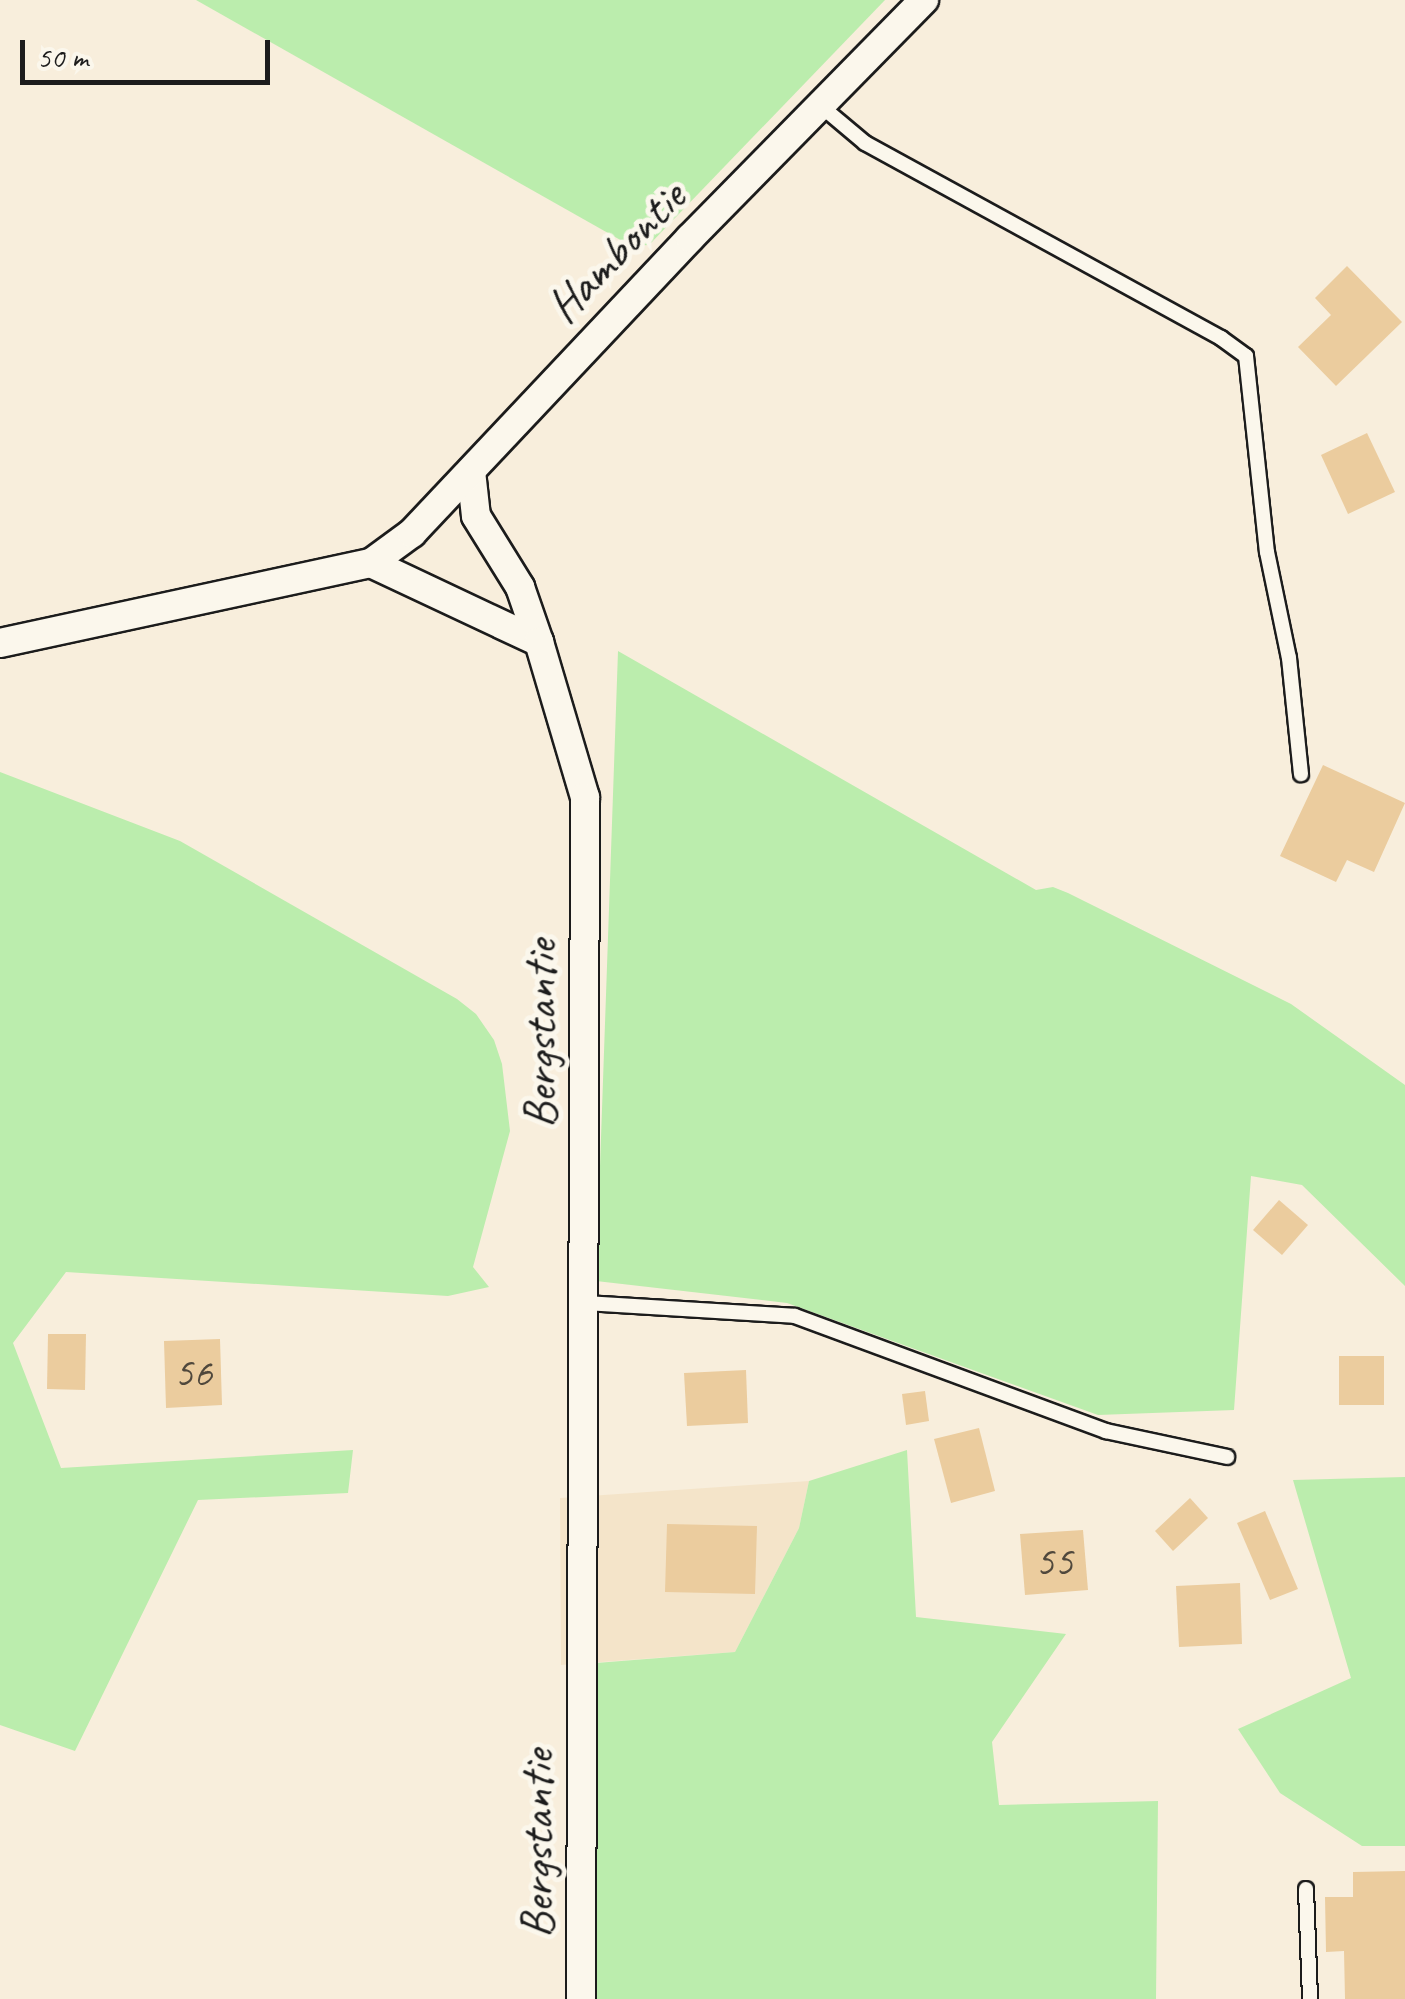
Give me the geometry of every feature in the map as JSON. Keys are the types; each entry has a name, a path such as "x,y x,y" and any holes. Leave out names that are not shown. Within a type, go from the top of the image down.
{"street":[{"name":"Hambontie","path":"371,563 412,533 924,0"},
{"name":"Bergstantie","path":"471,471 476,516 520,587 586,797 581,1999"},
{"path":"0,643 371,563 539,642"}],"lane":[{"path":"821,106 865,143 1221,338 1246,356 1267,552 1289,658 1302,774"},
{"path":"584,1303 795,1316 1106,1431 1227,1457"},
{"path":"1306,1890 1310,1999"}],"shaded area":[{"path":"809,1481 799,1528 735,1652 561,1665 560,1498"}],"green space":[{"path":"196,0 885,0 649,245 631,246"},
{"path":"618,651 1036,890 1053,887 1068,893 1291,1004 1405,1085 1405,1286 1302,1185 1251,1176 1234,1410 1098,1415 787,1303 596,1281"},
{"path":"0,772 180,841 457,999 476,1014 494,1040 502,1064 510,1131 473,1267 489,1287 448,1296 66,1272 13,1343 61,1468 353,1450 348,1493 198,1500 75,1751 0,1725"},
{"path":"907,1450 916,1617 1066,1634 992,1742 999,1805 1158,1801 1156,1999 595,1999 596,1663 735,1652 799,1528 809,1481"},
{"path":"1405,1477 1405,1846 1362,1846 1280,1793 1238,1729 1351,1678 1293,1480"}],"building":[{"path":"1347,266 1402,322 1336,386 1298,347 1331,315 1315,298"},
{"path":"1367,433 1395,492 1348,514 1321,455"},
{"path":"1323,765 1405,803 1374,872 1347,860 1336,882 1280,856"},
{"path":"1279,1200 1308,1225 1282,1255 1253,1230"},
{"path":"48,1334 86,1334 85,1390 47,1389"},
{"path":"220,1339 222,1405 166,1408 164,1341"},
{"path":"1339,1356 1384,1356 1384,1405 1339,1405"},
{"path":"746,1370 748,1423 687,1426 684,1373"},
{"path":"925,1391 929,1421 906,1425 902,1394"},
{"path":"979,1428 995,1491 951,1503 934,1439"},
{"path":"1190,1498 1208,1518 1173,1551 1155,1531"},
{"path":"1265,1511 1298,1589 1270,1600 1237,1523"},
{"path":"667,1524 757,1526 755,1594 665,1592"},
{"path":"1083,1530 1088,1590 1025,1595 1020,1534"},
{"path":"1240,1583 1242,1644 1179,1647 1176,1586"},
{"path":"1405,1871 1405,1999 1345,1999 1344,1951 1326,1952 1325,1897 1353,1897 1353,1872"}]}
